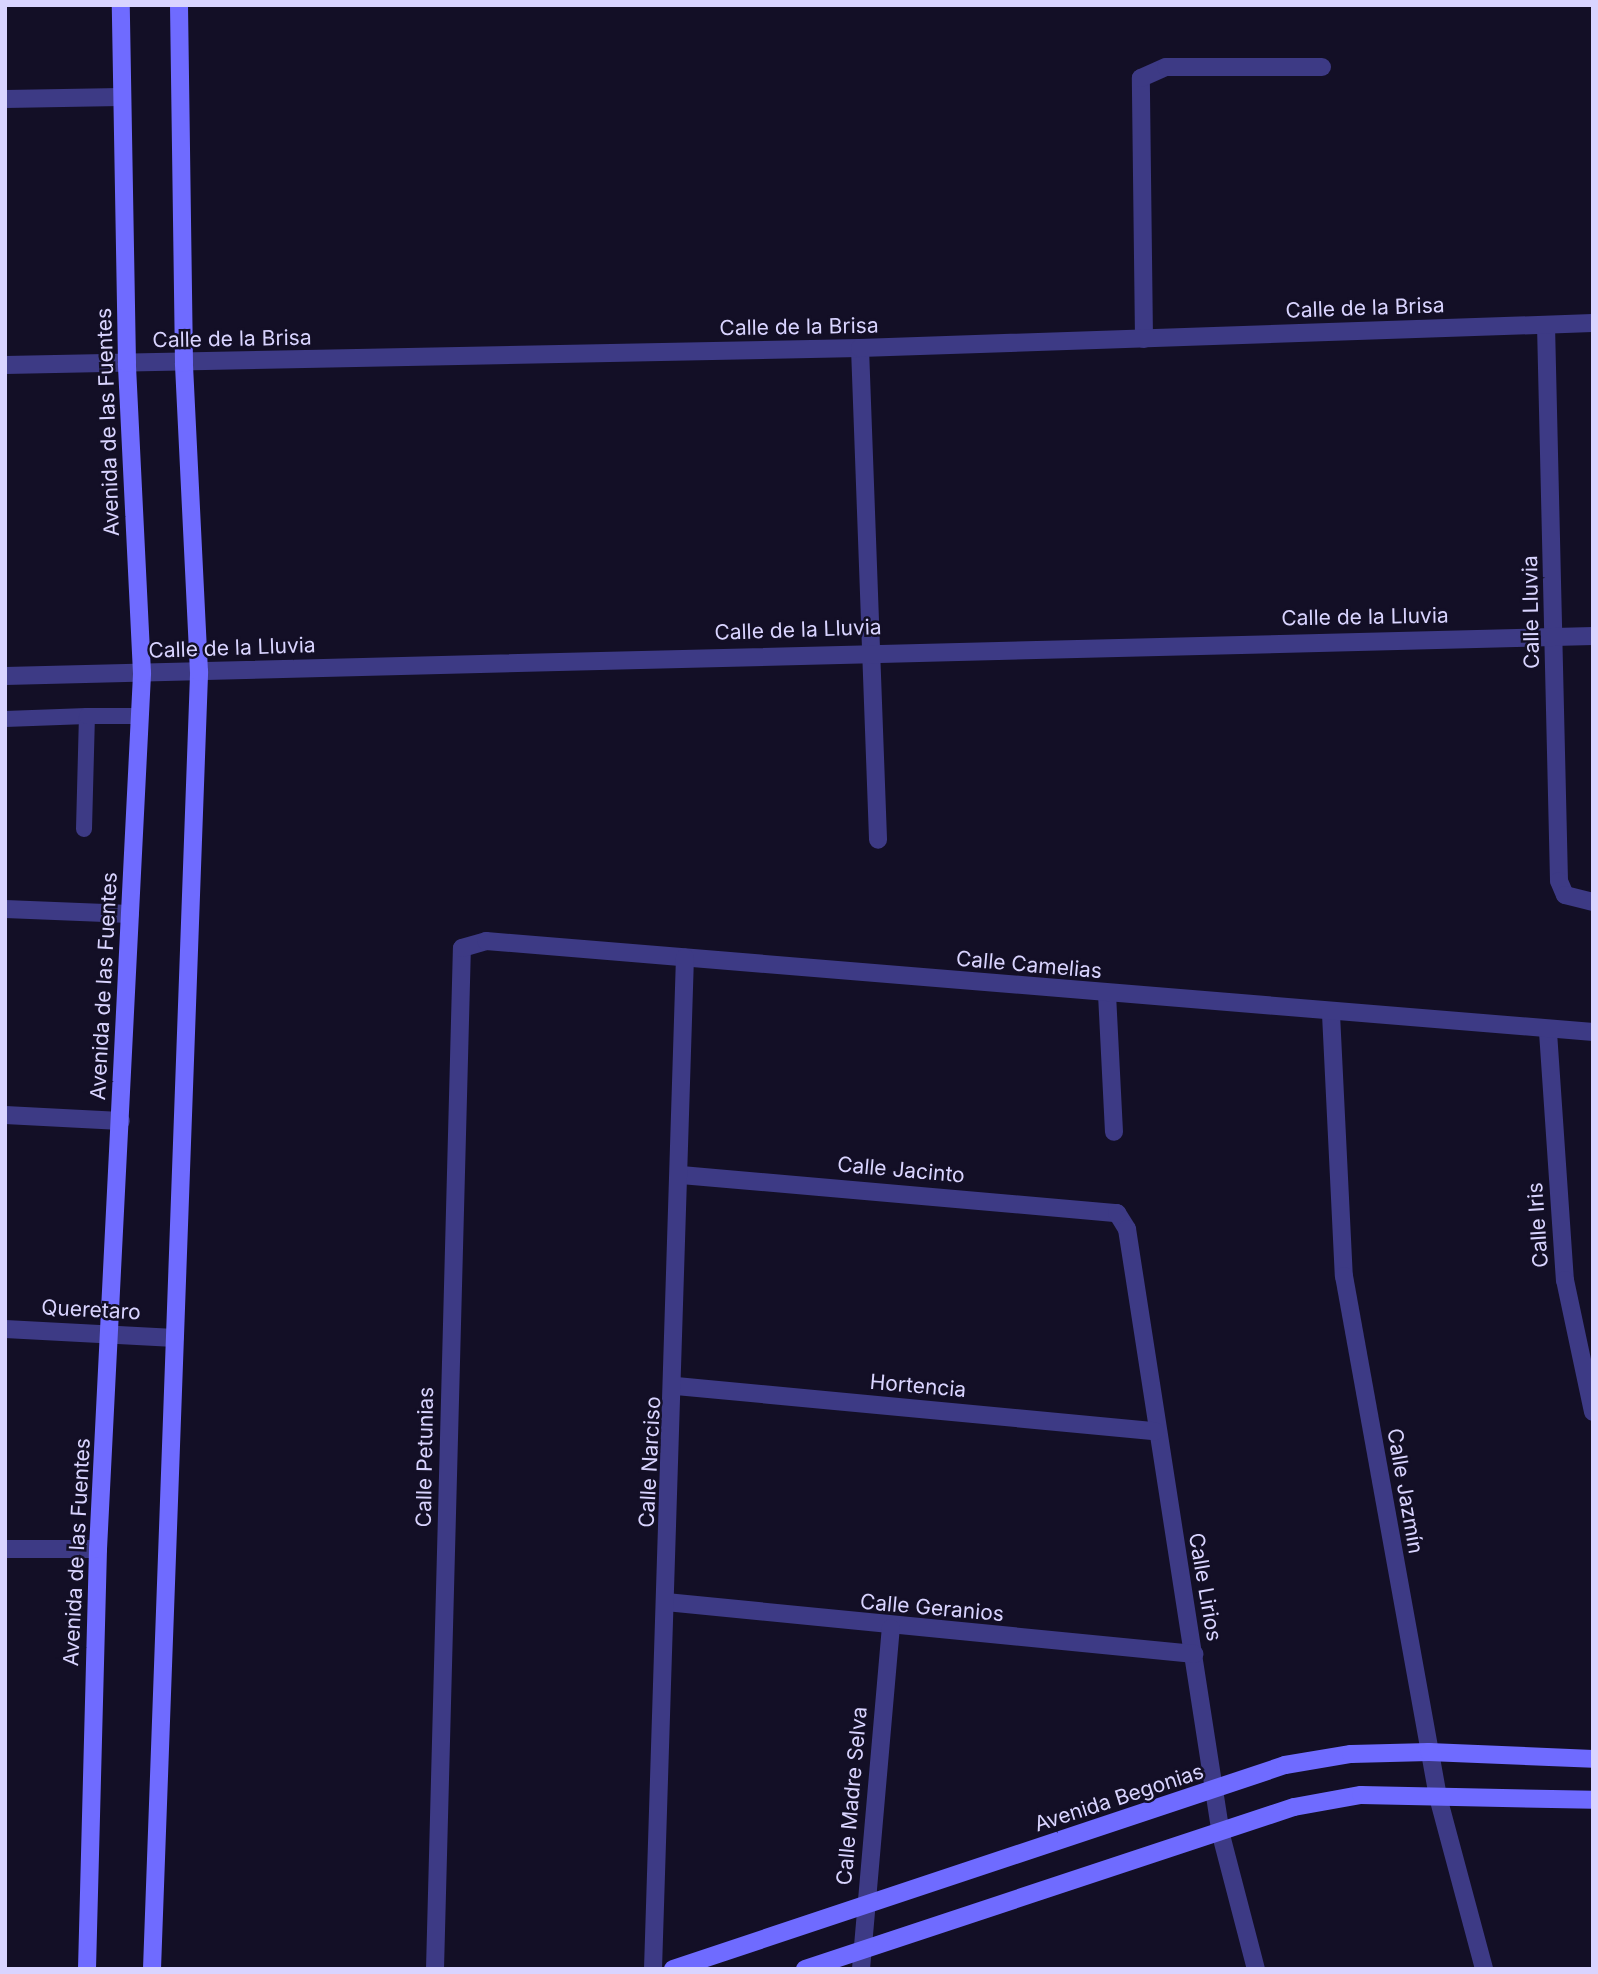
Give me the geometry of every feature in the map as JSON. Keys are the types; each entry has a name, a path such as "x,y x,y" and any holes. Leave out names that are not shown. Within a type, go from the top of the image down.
{"main road":[{"name":"Avenida de las Fuentes","path":"88,1969 98,1549 112,1334 142,673 127,363 121,5"},
{"path":"152,1969 199,672 184,363 179,5"},
{"name":"Avenida Begonias","path":"673,1969 1285,1766 1351,1754 1429,1752 1593,1759"},
{"path":"805,1969 862,1960 1294,1807 1361,1795 1593,1800"}],"street":[{"path":"1144,339 1140,78 1166,67 1322,67"},
{"path":"5,99 121,97"},
{"name":"Calle de la Brisa","path":"5,365 860,348 1593,323"},
{"name":"Calle Lluvia","path":"1546,325 1559,881 1565,895 1593,902"},
{"path":"860,348 875,651 878,840"},
{"name":"Calle de la Lluvia","path":"5,676 875,651 1593,636"},
{"path":"5,909 130,914"},
{"name":"Calle Camelias","path":"463,947 486,941 1548,1032 1593,1032"},
{"name":"Calle Petunias","path":"435,1969 463,947"},
{"name":"Calle Narciso","path":"653,1969 676,1386 685,958"},
{"path":"1107,994 1114,1132"},
{"name":"Calle Jazmín","path":"1331,1014 1344,1276 1438,1797 1484,1969"},
{"name":"Calle Iris","path":"1548,1032 1565,1280 1593,1412"},
{"path":"5,1115 121,1121"},
{"name":"Calle Jacinto","path":"681,1175 1117,1213"},
{"name":"Calle Lirios","path":"1117,1213 1126,1229 1155,1431 1194,1654 1220,1835 1256,1969"},
{"name":"Queretaro","path":"5,1329 175,1338"},
{"name":"Hortencia","path":"676,1386 1155,1431"},
{"path":"5,1549 98,1549"},
{"name":"Calle Geranios","path":"666,1602 891,1628 1194,1654"},
{"name":"Calle Madre Selva","path":"862,1960 891,1628"}],"lane":[{"path":"84,829 88,716"},
{"path":"5,719 140,716"}]}
